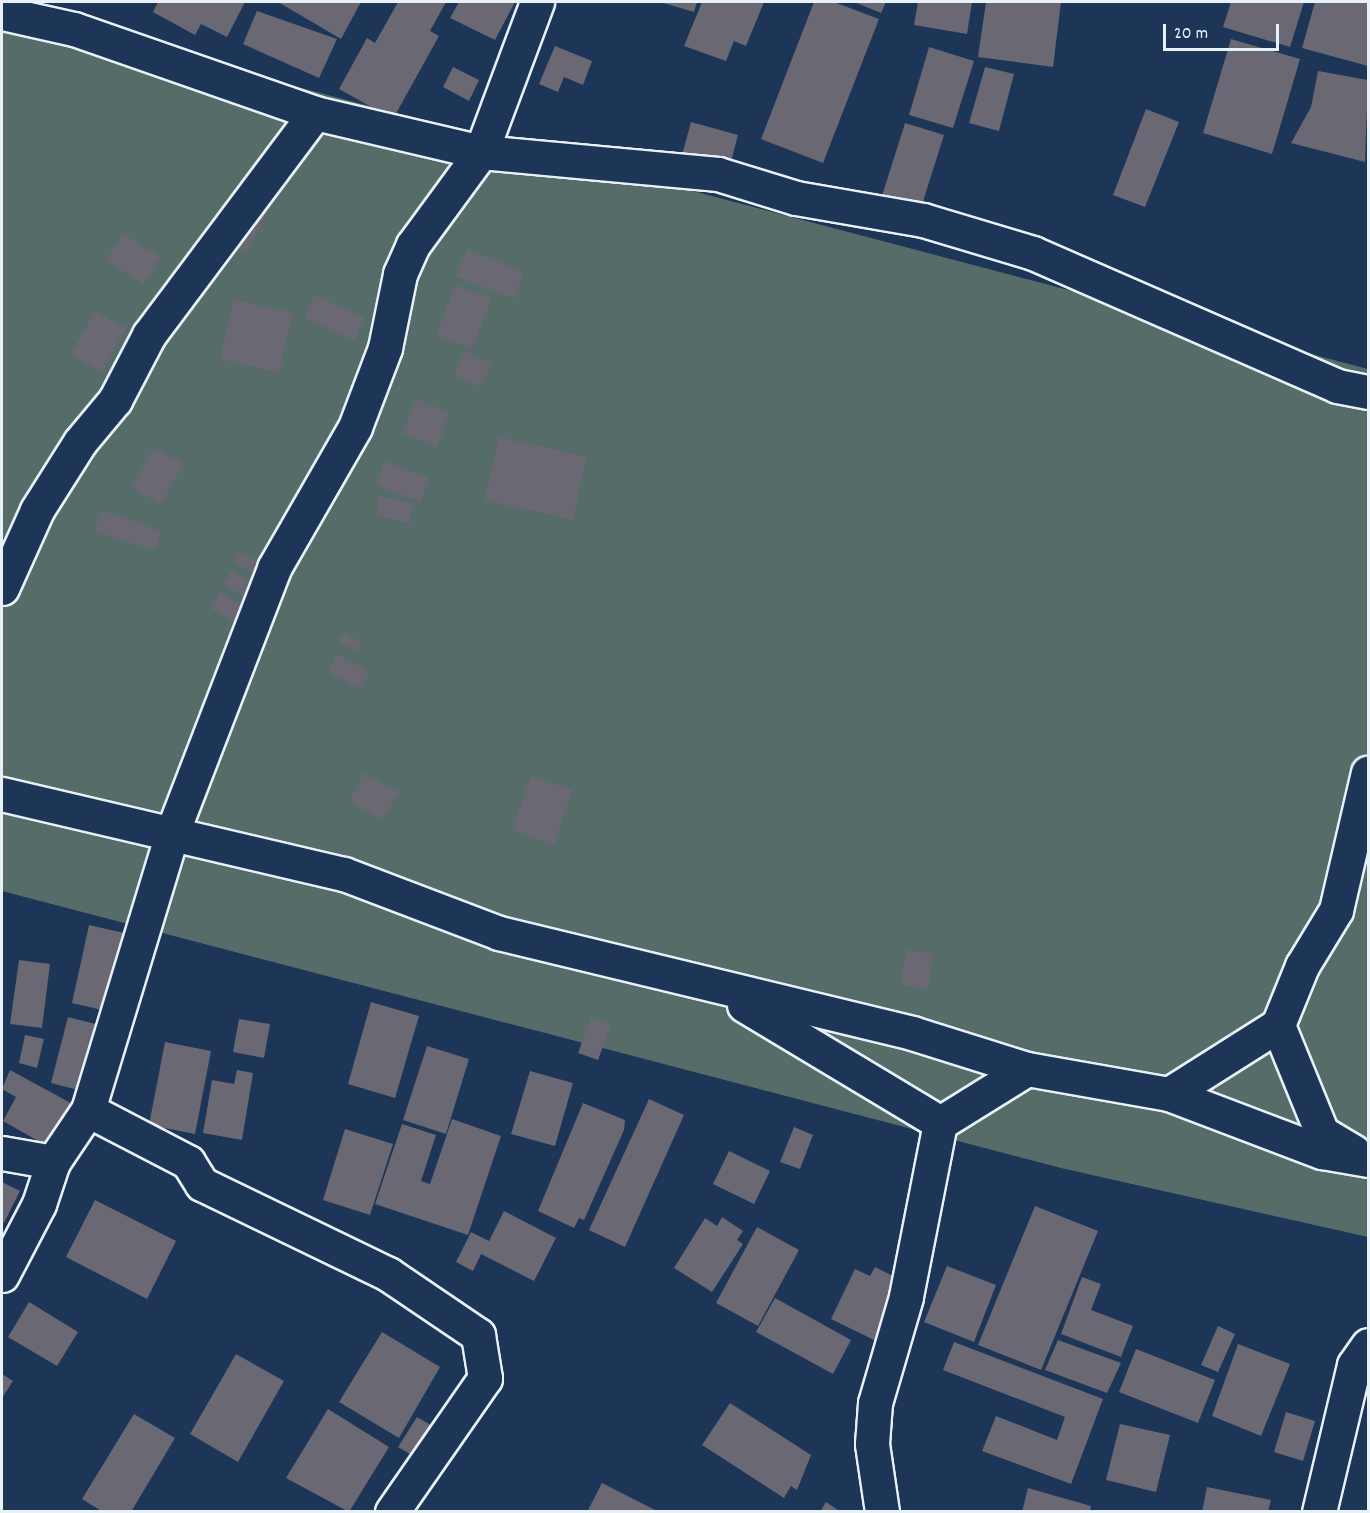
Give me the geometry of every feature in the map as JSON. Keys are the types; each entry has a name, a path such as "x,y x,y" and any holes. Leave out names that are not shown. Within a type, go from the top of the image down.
{"street":[{"path":"2,1275 39,1204 53,1162 88,1110 172,833 274,568 355,427 385,348 400,274 413,245 481,152 537,2"},
{"path":"2,13 74,29 315,113 481,152 718,174 775,194 923,220 1033,253 1327,381 1368,392"},
{"path":"2,588 37,510 80,442 115,399 149,335 315,113"},
{"path":"1169,1094 1278,1025 1302,966 1336,910 1368,773"},
{"path":"2,794 344,874 498,933 720,990 912,1034 1027,1069 1169,1094 1322,1152 1367,1160"},
{"path":"720,990 940,1123"},
{"path":"1278,1025 1322,1133 1367,1160"},
{"path":"882,1512 872,1444 875,1403 906,1297 940,1123 1027,1069"},
{"path":"88,1110 188,1162 202,1184 388,1274 478,1335 485,1378 392,1512"},
{"path":"2,1153 53,1162"},
{"path":"1319,1512 1354,1365 1368,1345"}],"green space":[{"path":"2,9 1368,369 1368,1237 1061,1168 2,891"}],"building":[{"path":"158,2 245,2 227,37 201,24 195,35 153,12"},
{"path":"278,2 361,2 341,39"},
{"path":"398,2 446,2 430,31 439,36 393,119 339,89 367,38 375,43"},
{"path":"459,2 515,2 495,40 450,18"},
{"path":"660,2 697,2 694,12"},
{"path":"702,2 764,2 746,46 734,41 726,61 684,46"},
{"path":"814,2 834,2 879,19 823,163 761,139"},
{"path":"854,2 886,2 881,13"},
{"path":"918,2 972,2 967,34 914,25"},
{"path":"986,2 1061,2 1053,67 978,57"},
{"path":"1231,2 1304,2 1290,47 1223,27"},
{"path":"1315,2 1368,2 1368,66 1302,48"},
{"path":"257,11 337,39 319,78 243,44"},
{"path":"1231,39 1300,59 1272,154 1203,133"},
{"path":"555,46 592,61 583,85 564,77 558,92 539,84"},
{"path":"929,47 974,61 953,128 909,115"},
{"path":"453,67 479,80 469,101 443,87"},
{"path":"985,67 1014,74 999,131 969,123"},
{"path":"1318,71 1368,80 1365,162 1291,143 1311,107"},
{"path":"1146,109 1179,122 1145,207 1113,195"},
{"path":"691,122 738,135 729,169 682,155"},
{"path":"905,123 944,135 920,211 881,199"},
{"path":"247,206 266,216 247,252 229,242"},
{"path":"122,233 160,256 144,284 106,261"},
{"path":"467,249 524,272 514,299 456,277"},
{"path":"455,284 492,298 472,349 436,336"},
{"path":"314,295 364,318 354,341 304,318"},
{"path":"234,299 293,313 279,373 220,359"},
{"path":"95,311 126,328 102,372 70,354"},
{"path":"465,351 492,364 481,387 454,375"},
{"path":"417,399 450,413 437,447 402,433"},
{"path":"499,437 587,457 573,520 485,500"},
{"path":"154,447 184,463 161,504 132,488"},
{"path":"385,461 430,478 420,502 376,485"},
{"path":"379,495 413,504 410,524 376,515"},
{"path":"101,510 162,531 155,551 94,531"},
{"path":"239,551 262,563 256,574 233,562"},
{"path":"231,571 258,586 250,600 223,585"},
{"path":"220,592 248,608 238,624 211,609"},
{"path":"344,632 362,643 357,652 338,642"},
{"path":"337,654 370,672 361,690 328,672"},
{"path":"364,773 399,792 383,820 349,801"},
{"path":"531,776 572,790 554,845 512,830"},
{"path":"89,925 133,935 115,1013 72,1003"},
{"path":"906,950 933,954 928,989 901,985"},
{"path":"19,960 50,964 42,1028 10,1024"},
{"path":"371,1002 419,1016 395,1098 348,1084"},
{"path":"68,1017 107,1027 90,1093 51,1083"},
{"path":"591,1017 611,1024 598,1060 578,1053"},
{"path":"239,1019 270,1024 264,1058 233,1052"},
{"path":"25,1035 44,1039 37,1068 19,1063"},
{"path":"165,1042 211,1051 195,1134 149,1125"},
{"path":"427,1046 469,1059 446,1134 403,1120"},
{"path":"10,1070 78,1107 54,1150 3,1121 16,1097 2,1089"},
{"path":"237,1070 253,1073 242,1140 203,1133 212,1080 234,1084"},
{"path":"530,1071 573,1083 555,1146 511,1134"},
{"path":"649,1099 684,1115 625,1247 589,1230"},
{"path":"583,1103 625,1120 624,1130 584,1220 579,1218 574,1228 538,1211"},
{"path":"452,1119 501,1136 468,1235 375,1204 402,1124 436,1135 421,1181 430,1184"},
{"path":"794,1127 813,1135 800,1169 780,1162"},
{"path":"345,1129 393,1144 370,1215 323,1200"},
{"path":"729,1151 770,1171 754,1204 713,1184"},
{"path":"2,1182 20,1191 4,1223 2,1221"},
{"path":"95,1200 176,1241 147,1299 66,1257"},
{"path":"1035,1206 1098,1231 1041,1370 978,1345"},
{"path":"504,1211 556,1238 534,1281 481,1254 473,1271 456,1262 471,1232 489,1241"},
{"path":"722,1217 743,1231 737,1240 743,1244 712,1292 674,1268 705,1218 717,1226"},
{"path":"757,1227 799,1250 758,1326 716,1303"},
{"path":"947,1266 996,1285 974,1342 924,1322"},
{"path":"875,1267 905,1282 876,1341 831,1319 855,1269 870,1276"},
{"path":"1082,1277 1101,1284 1091,1310 1133,1326 1121,1357 1061,1334"},
{"path":"775,1298 851,1340 833,1374 756,1332"},
{"path":"29,1302 78,1332 57,1366 8,1337"},
{"path":"1218,1326 1235,1334 1218,1372 1201,1365"},
{"path":"382,1332 440,1367 399,1438 339,1402"},
{"path":"1058,1340 1121,1363 1107,1393 1045,1370"},
{"path":"954,1342 1103,1399 1071,1484 982,1451 996,1416 1057,1440 1065,1417 943,1370"},
{"path":"1238,1344 1290,1364 1261,1436 1212,1416"},
{"path":"1136,1349 1215,1380 1198,1423 1119,1392"},
{"path":"236,1354 284,1381 238,1462 190,1434"},
{"path":"2,1374 13,1381 2,1398"},
{"path":"730,1403 811,1455 797,1490 791,1486 784,1498 702,1445"},
{"path":"328,1409 389,1447 349,1512 286,1478"},
{"path":"1286,1412 1315,1421 1303,1461 1274,1452"},
{"path":"134,1414 175,1438 131,1512 103,1512 82,1499"},
{"path":"417,1417 441,1431 422,1461 398,1447"},
{"path":"1120,1424 1170,1435 1156,1492 1106,1480"},
{"path":"602,1483 659,1512 587,1512"},
{"path":"1207,1487 1271,1500 1268,1512 1202,1512"},
{"path":"1028,1488 1091,1506 1090,1512 1022,1512"},
{"path":"826,1502 841,1512 820,1512"}]}
